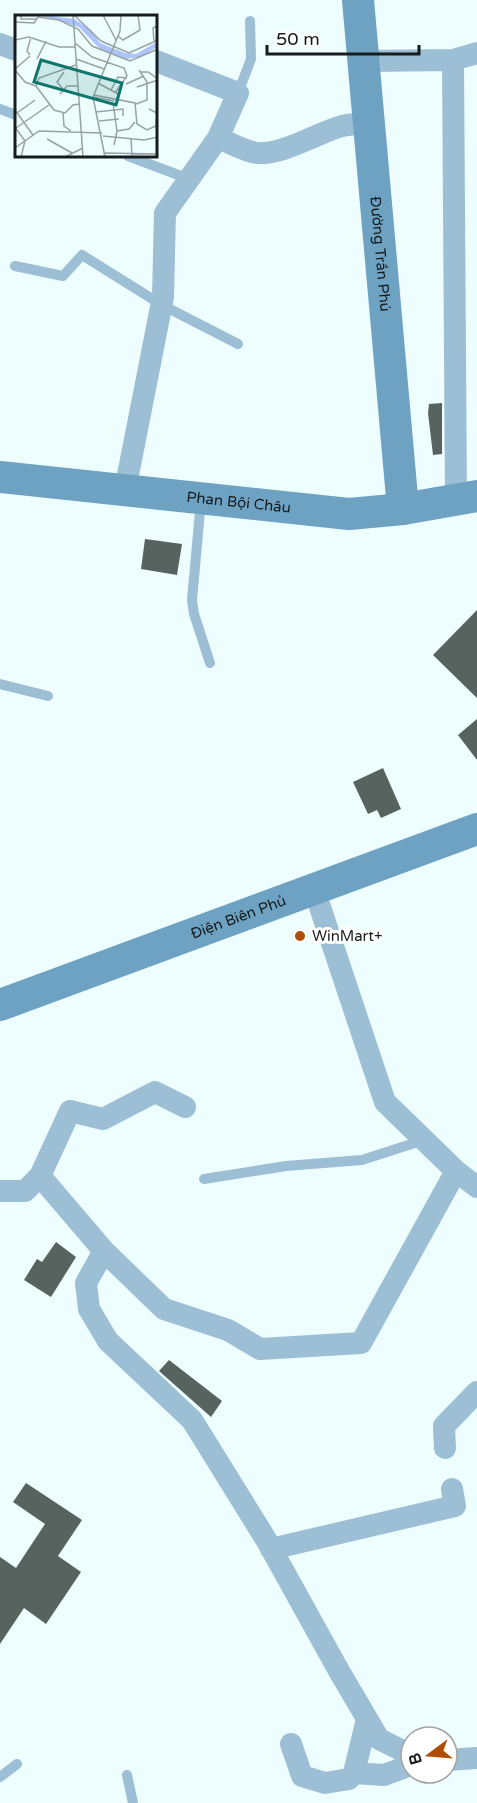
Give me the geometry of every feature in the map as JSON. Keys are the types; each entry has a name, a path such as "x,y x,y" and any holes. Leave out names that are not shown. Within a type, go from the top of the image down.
{"street":[{"name":"Đường Trần Phú","path":"358,0 403,509"},
{"path":"0,44 15,50"},
{"path":"364,61 453,60 477,53"},
{"path":"453,60 466,498"},
{"path":"125,490 162,305 165,213 218,138 238,93 158,62"},
{"path":"218,138 236,144 245,150 259,153 273,151 343,126 369,123"},
{"name":"Phan Bội Châu","path":"0,477 349,514 403,509 466,498"},
{"name":"Điện Biên Phủ","path":"0,1005 477,830"},
{"path":"314,889 385,1102 456,1171 477,1187"},
{"path":"0,1191 25,1191 40,1176 70,1111 103,1119 155,1092 185,1107"},
{"path":"40,1176 104,1251 164,1309 228,1330 260,1349 361,1343 456,1171"},
{"path":"104,1251 87,1283 89,1309 108,1341 192,1420 271,1549 379,1739 399,1749"},
{"path":"445,1448 444,1426 477,1392"},
{"path":"271,1549 455,1506 452,1489"},
{"path":"291,1744 302,1776 325,1783 349,1779 354,1773 367,1719"},
{"path":"459,1759 477,1758"},
{"path":"354,1773 384,1775 399,1769"}],"lane":[{"path":"238,93 251,60 250,21"},
{"path":"0,109 15,115"},
{"path":"133,158 190,179"},
{"path":"15,266 63,276 82,255 162,305 238,344"},
{"path":"201,499 192,600 194,614 210,663"},
{"path":"0,684 48,696"},
{"path":"204,1179 286,1166 363,1160 424,1140"},
{"path":"0,1777 17,1764"},
{"path":"127,1775 133,1803"}],"building":[{"path":"442,403 442,454 433,455 429,404"},
{"path":"145,539 182,544 177,575 141,569"},
{"path":"477,610 477,698 433,655"},
{"path":"477,719 477,760 458,735"},
{"path":"383,768 401,809 381,818 377,810 368,814 353,782"},
{"path":"56,1242 76,1257 51,1297 24,1280 37,1259 42,1262"},
{"path":"169,1360 222,1401 211,1417 159,1371"},
{"path":"26,1483 82,1520 58,1556 81,1572 46,1624 24,1608 0,1644 0,1557 16,1568 45,1524 13,1502"}],"place":[{"name":"WinMart+","path":"300,936"}]}
